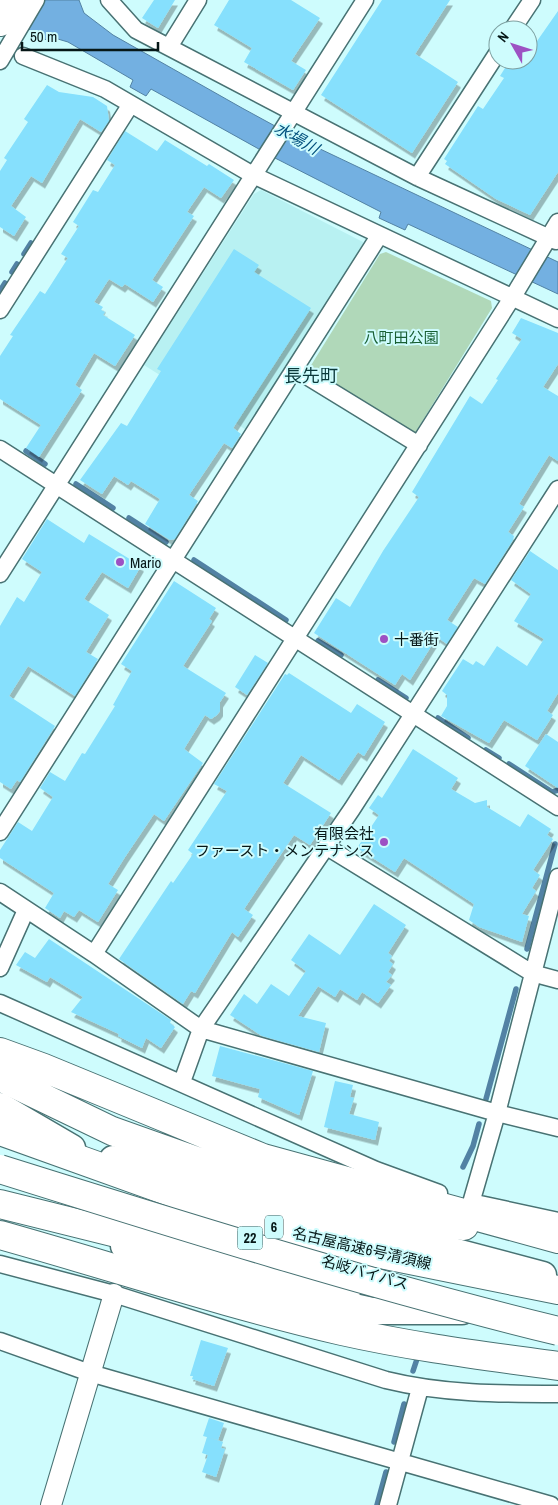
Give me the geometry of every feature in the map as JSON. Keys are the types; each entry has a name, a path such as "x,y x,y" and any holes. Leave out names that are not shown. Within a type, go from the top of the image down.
{"highway":[{"path":"7,30 14,0"},
{"path":"0,1052 44,1068 263,1158 553,1232"},
{"path":"0,1077 112,1131 253,1181 349,1210 404,1220 553,1232"},
{"path":"0,1106 72,1148"},
{"path":"0,1123 72,1148 244,1196 558,1278"},
{"name":"名古屋高速6号清須線","path":"0,1131 240,1217 326,1243 558,1290"},
{"name":"名岐バイパス","path":"0,1165 500,1312 558,1325"},
{"name":"名古屋高速6号清須線","path":"0,1169 218,1238 382,1285 558,1331"},
{"path":"0,1204 155,1243 315,1280 382,1285"},
{"name":"22","path":"0,1204 174,1263 264,1287 372,1311 500,1312"},
{"path":"0,1235 220,1300 343,1331 446,1351 558,1366"}],"street":[{"path":"0,60 7,30 36,0"},
{"path":"110,0 136,30 549,244"},
{"path":"169,47 198,0"},
{"path":"0,574 365,0"},
{"path":"519,20 532,0"},
{"path":"23,56 105,89 257,168 379,236 515,294 558,319"},
{"path":"417,177 488,67"},
{"path":"0,310 132,104"},
{"path":"94,954 294,638 549,244 558,222"},
{"path":"0,832 379,236"},
{"path":"295,369 419,445"},
{"path":"0,449 558,807"},
{"path":"182,1082 201,1029 327,847 558,489"},
{"path":"327,847 532,973 558,980"},
{"path":"471,1203 558,877"},
{"path":"0,892 94,954 201,1029 496,1113 558,1128"},
{"path":"0,968 26,910"},
{"path":"0,1003 182,1082 376,1170 427,1190 471,1203 553,1232"},
{"path":"0,1264 114,1294 386,1380 420,1388 469,1393 558,1394"},
{"path":"50,1505 114,1294"},
{"path":"0,1341 90,1373 400,1462 517,1501 551,1505"},
{"path":"388,1505 420,1388"}],"shaded area":[{"path":"261,190 363,242 364,251 248,431 144,365 254,194"}],"green space":[{"name":"八町田公園","path":"386,252 491,301 492,308 415,433 312,374 310,367 380,254"}],"water":[{"name":"水場川","path":"0,0 79,0 84,13 113,35 242,108 297,138 558,262 558,294 408,224 405,230 379,218 381,212 275,158 151,89 146,96 130,87 133,80 68,42 51,37 48,41 0,12"}],"building":[{"path":"154,0 175,0 158,28 142,18"},
{"path":"229,0 291,0 320,18 291,61 306,70 293,90 244,62 252,48 214,25"},
{"path":"382,0 450,0 415,54 458,82 412,153 321,95"},
{"path":"558,11 558,172 530,215 496,199 445,164 447,161 444,159 478,106 483,109 504,78 500,76 504,70 538,70 538,40"},
{"path":"47,85 59,92 93,97 107,106 109,121 101,132 80,119 42,183 31,176 11,206 26,217 14,236 0,227 0,171 7,160 4,158 28,122 24,119"},
{"path":"125,131 157,151 165,140 234,180 221,198 204,187 187,212 194,216 152,280 163,287 153,302 125,284 122,287 109,279 94,302 103,307 101,310 105,312 103,315 135,335 115,366 94,353 75,385 82,390 39,457 26,448 41,425 0,399 0,356 13,336 10,335 40,291 45,294 68,258 61,254 79,226 73,222 93,190 98,192 115,165 107,160"},
{"path":"234,249 259,265 254,272 311,308 233,428 241,434 232,448 224,443 189,495 198,501 175,539 170,540 145,524 160,499 131,481 128,485 114,476 102,494 80,480 121,423 127,426 161,371 157,369"},
{"path":"521,318 558,333 558,364 543,387 558,396 558,461 549,455 519,504 524,507 508,532 514,536 513,540 485,584 474,578 447,620 458,627 447,644 437,637 410,680 402,674 395,685 314,633 336,598 350,607 383,551 419,497 412,492 470,396 482,404 498,380 496,379 522,339 512,333"},
{"path":"47,519 84,543 89,534 141,566 128,588 102,572 84,599 109,615 86,652 98,659 75,696 28,666 9,696 55,726 20,782 17,780 11,789 0,782 0,626 17,597 24,602 42,572 22,559"},
{"path":"530,551 558,570 558,693 547,711 553,715 537,740 504,720 489,743 441,716 447,706 447,695 442,691 463,659 473,665 476,661 484,666 497,646 527,666 544,639 514,621 531,594 511,580"},
{"path":"174,581 216,608 209,619 212,621 183,666 226,693 220,702 220,711 217,715 211,719 205,715 184,749 203,763 164,821 154,814 125,857 108,884 118,890 98,922 79,910 74,917 64,911 60,918 45,908 54,893 0,858 0,850 18,822 32,831 53,797 40,788 50,772 65,781 82,753 85,754 115,706 113,705 132,671 121,664"},
{"path":"255,655 268,663 247,695 235,687"},
{"path":"289,673 351,713 357,704 385,722 364,756 358,752 339,780 301,755 283,783 331,813 310,845 294,835 244,909 253,915 238,937 232,932 195,993 191,991 183,1004 119,959 171,881 173,883 193,854 188,850 227,791 214,784 285,674"},
{"path":"546,734 558,742 558,788 525,766"},
{"path":"413,749 458,778 451,789 475,803 487,800 487,807 520,827 528,814 551,829 547,835 553,839 533,870 540,875 532,888 536,891 522,914 529,916 522,942 479,927 469,920 474,904 404,858 395,872 357,848 379,815 369,808 378,795 382,798"},
{"path":"374,904 406,925 388,953 392,956 389,961 393,964 388,972 392,975 386,982 391,985 378,1003 362,992 357,1000 340,989 335,997 318,986 298,1016 326,1023 319,1052 262,1036 230,1015 244,994 257,1004 271,984 289,996 306,971 291,960 309,934 340,955"},
{"path":"49,939 171,1020 170,1023 175,1027 161,1048 146,1038 142,1048 118,1036 119,1034 71,1012 83,997 50,977 47,982 16,965 25,952 35,958"},
{"path":"220,1046 313,1071 299,1115 258,1097 260,1089 212,1076"},
{"path":"335,1081 353,1085 350,1097 354,1098 349,1114 379,1122 375,1140 324,1127"},
{"path":"201,1340 228,1348 214,1386 192,1379 193,1376 190,1376"},
{"path":"209,1418 224,1423 218,1440 203,1436"},
{"path":"207,1437 223,1442 221,1448 225,1449 216,1477 202,1472 208,1455 202,1453"}],"waterway":[{"path":"24,254 31,243"},
{"path":"12,272 17,264"},
{"path":"0,291 5,283"},
{"path":"26,451 45,464"},
{"path":"76,484 113,508"},
{"path":"129,518 166,542"},
{"path":"194,560 286,620"},
{"path":"318,641 341,655"},
{"path":"378,680 406,698"},
{"path":"438,718 468,738"},
{"path":"486,750 499,758"},
{"path":"509,764 552,792 558,790"},
{"path":"527,949 555,844"},
{"path":"486,1099 516,989"},
{"path":"463,1167 473,1146 479,1124"},
{"path":"413,1371 418,1356"},
{"path":"394,1442 404,1404"},
{"path":"377,1505 386,1472"}],"place":[{"name":"Mario","path":"120,562"},
{"name":"十番街","path":"384,639"},
{"name":"有限会社 ファースト・メンテナンス","path":"384,842"}],"district":[{"name":"長先町","path":"311,375"}]}
